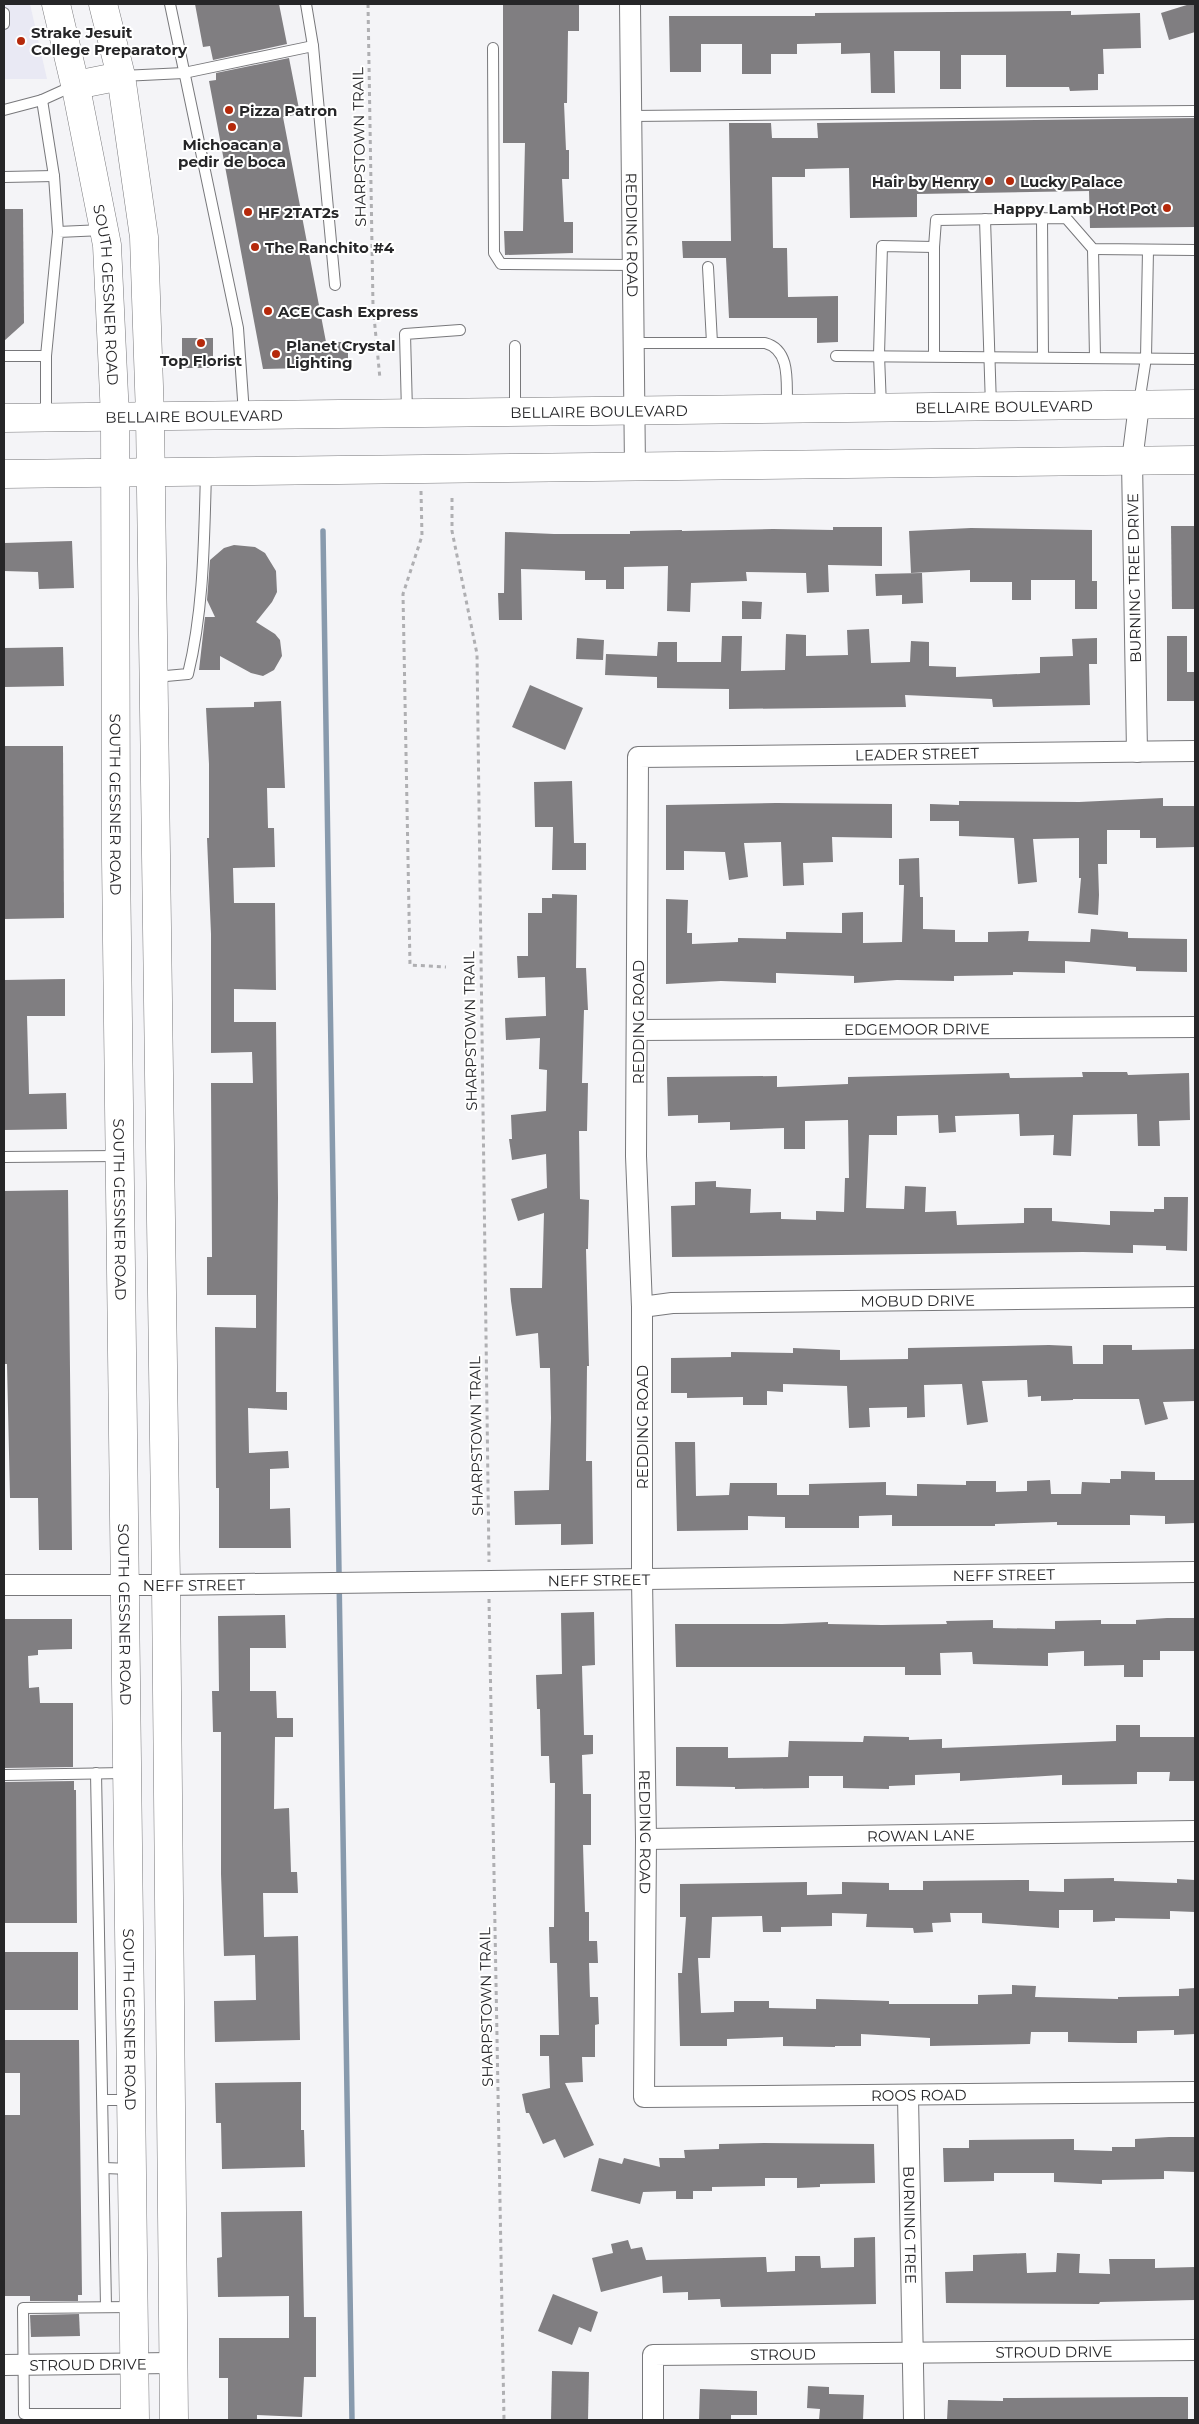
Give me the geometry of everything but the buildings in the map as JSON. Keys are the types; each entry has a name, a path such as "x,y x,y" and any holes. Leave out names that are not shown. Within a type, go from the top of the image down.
{"main road":[{"name":"SOUTH GESSNER ROAD","path":"56,4 76,85 107,245 115,417 116,858 135,2417"},
{"path":"103,4 121,76 144,237 150,416 166,1585 174,2420"},
{"path":"76,85 121,76"},
{"name":"BELLAIRE BOULEVARD","path":"4,418 1195,404"},
{"path":"4,474 1195,460"},
{"path":"116,858 157,856"},
{"path":"121,1203 160,1203"}],"street":[{"name":"REDDING ROAD","path":"630,4 635,468"},
{"name":"BURNING TREE DRIVE","path":"1137,752 1132,461 1139,405"},
{"name":"LEADER STREET","path":"638,757 1195,751"},
{"name":"REDDING ROAD","path":"638,757 636,1156 642,1306 642,1579 646,1838 644,2098"},
{"name":"EDGEMOOR DRIVE","path":"638,1030 1195,1027"},
{"name":"MOBUD DRIVE","path":"642,1306 672,1303 1195,1297"},
{"name":"NEFF STREET","path":"4,1585 166,1585 1195,1572"},
{"name":"ROWAN LANE","path":"646,1838 1195,1831"},
{"name":"ROOS ROAD","path":"644,2098 1195,2092"},
{"name":"BURNING TREE","path":"908,2096 913,2354"},
{"name":"STROUD DRIVE","path":"913,2354 1195,2350"},
{"name":"STROUD","path":"653,2420 653,2355 913,2354"},
{"path":"913,2354 914,2420"},
{"name":"STROUD DRIVE","path":"14,2365 172,2363"}],"lane":[{"path":"170,4 238,328 244,415"},
{"path":"306,4 313,46 335,285"},
{"path":"4,13 4,24"},
{"path":"121,76 184,73 313,46"},
{"path":"493,48 494,253 501,264 633,265"},
{"path":"4,110 42,100 76,85"},
{"path":"42,100 54,176 58,232 46,356 46,417"},
{"path":"632,116 1195,111"},
{"path":"4,177 54,176"},
{"path":"1042,218 1043,357"},
{"path":"934,356 934,247 936,220 1066,218 1093,249 1094,358"},
{"path":"985,219 991,406"},
{"path":"58,232 104,230"},
{"path":"881,408 879,355 882,246 934,247"},
{"path":"1093,249 1195,250"},
{"path":"1139,405 1146,358 1148,250"},
{"path":"708,267 712,343"},
{"path":"407,413 405,334 460,330"},
{"path":"634,343 765,343 773,345 780,351 785,361 787,409"},
{"path":"515,346 515,412"},
{"path":"4,356 46,356"},
{"path":"836,356 1195,359"},
{"path":"154,677 188,674 192,659 202,586 206,472"},
{"path":"4,1157 121,1156"},
{"path":"96,1773 104,2100 106,2307"},
{"path":"5,1775 126,1773"},
{"path":"104,2100 132,2100"},
{"path":"104,2168 131,2169"},
{"path":"133,2307 23,2308 14,2365 24,2414 135,2417"}],"path":[{"name":"SHARPSTOWN TRAIL","path":"368,4 373,306 380,379"},
{"path":"421,470 422,536 403,594 410,965 446,967"},
{"name":"SHARPSTOWN TRAIL","path":"452,498 452,531 477,654 489,1566"},
{"name":"SHARPSTOWN TRAIL","path":"489,1592 504,2420"}],"shaded area":[{"name":"Strake Jesuit College Preparatory","path":"4,4 30,4 47,79 4,79"}],"waterway":[{"path":"323,531 352,2420"}],"place":[{"name":"Strake Jesuit College Preparatory","path":"21,41"},
{"name":"Pizza Patron","path":"229,110"},
{"name":"Michoacan a pedir de boca","path":"232,127"},
{"name":"Hair by Henry","path":"989,181"},
{"name":"Lucky Palace","path":"1010,181"},
{"name":"Happy Lamb Hot Pot","path":"1167,208"},
{"name":"HF 2TAT2s","path":"248,212"},
{"name":"The Ranchito #4","path":"255,247"},
{"name":"ACE Cash Express","path":"268,311"},
{"name":"Top Florist","path":"201,343"},
{"name":"Planet Crystal Lighting","path":"276,354"}]}
